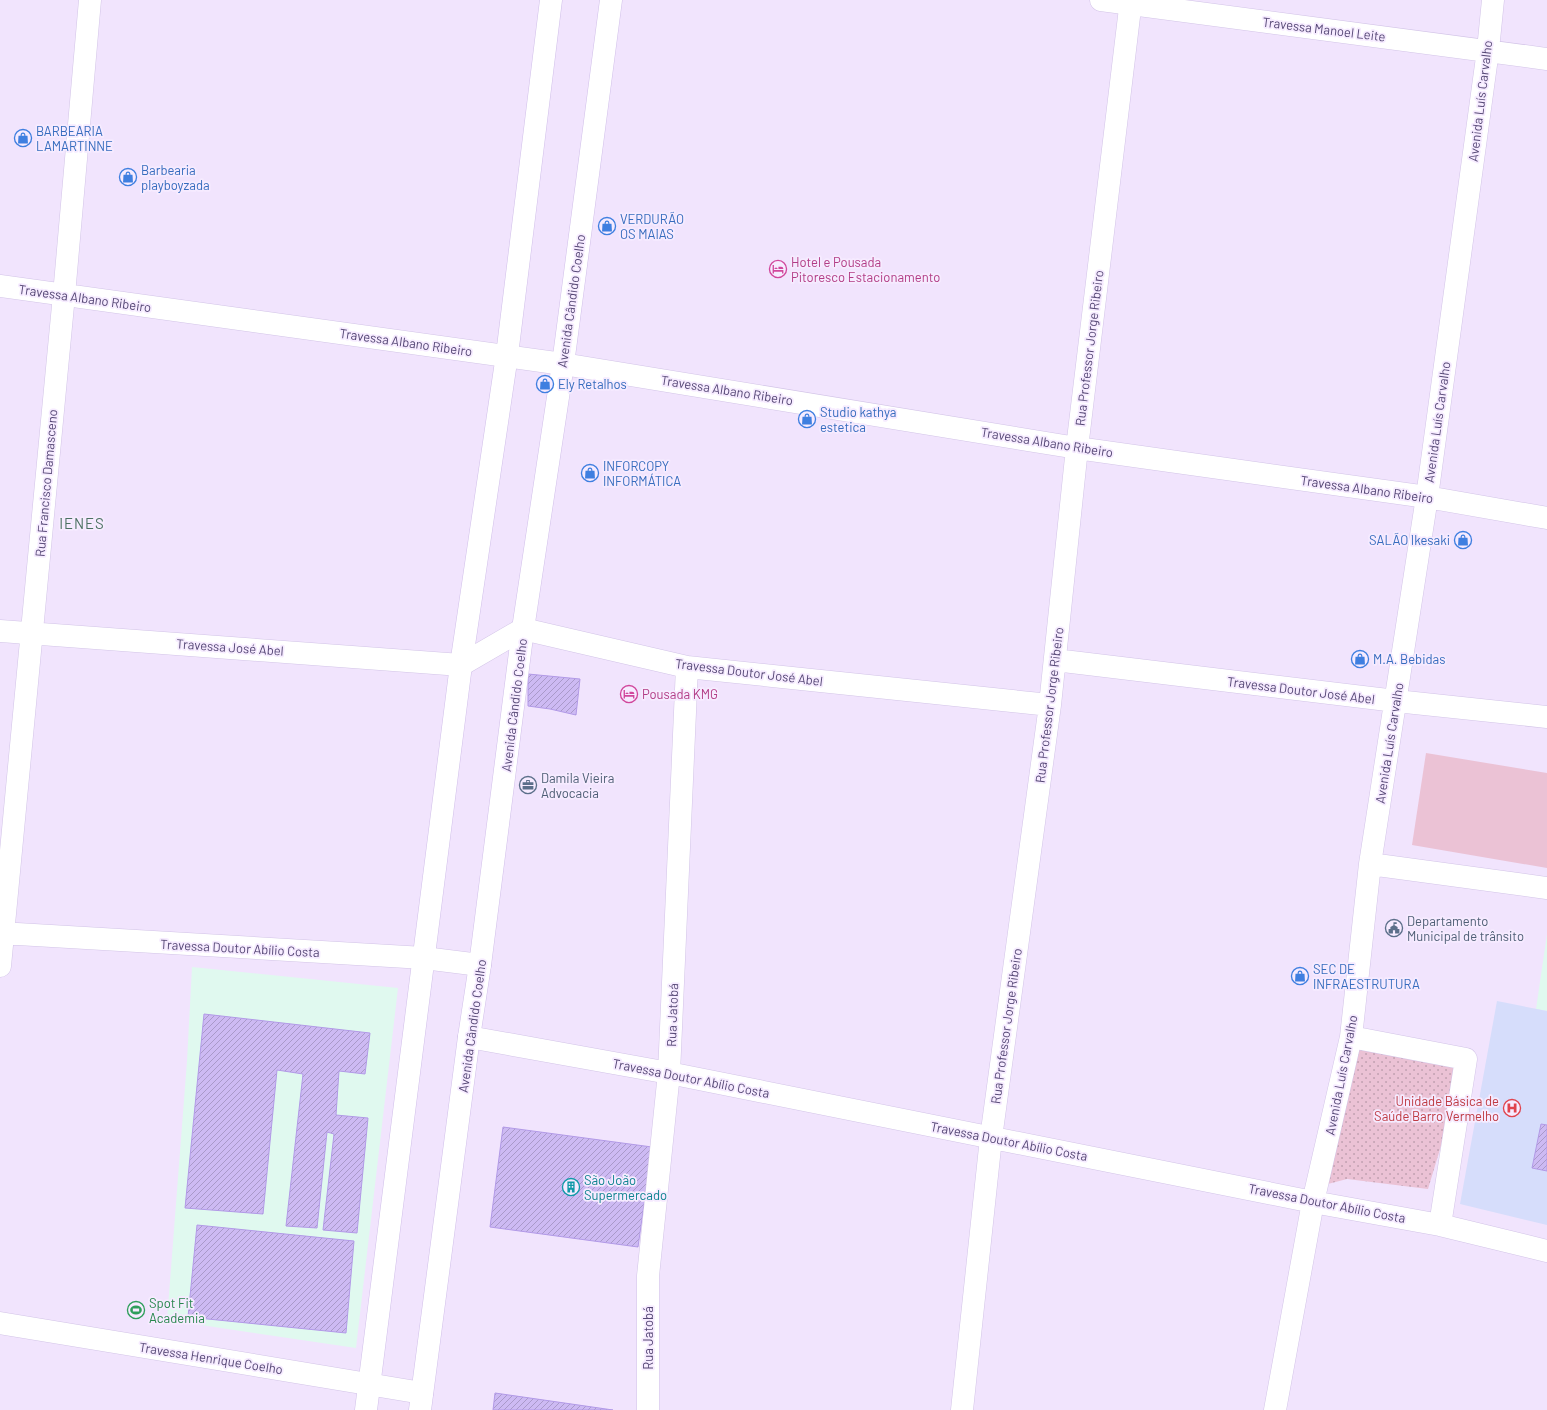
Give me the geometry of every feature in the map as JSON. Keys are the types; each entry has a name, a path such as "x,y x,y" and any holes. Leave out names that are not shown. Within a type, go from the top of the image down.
{"street":[{"name":"Rua Francisco Damasceno","path":"0,966 64,295 90,0"},
{"path":"366,1410 461,665 507,355 552,0"},
{"name":"Avenida Cândido Coelho","path":"421,1401 469,1037 480,965 523,629 563,364 611,0"},
{"name":"Travessa Manoel Leite","path":"1101,0 1131,2 1547,58"},
{"name":"Avenida Luís Carvalho","path":"1275,1410 1313,1202 1350,1038 1370,864 1427,497 1488,50 1493,0"},
{"name":"Rua Professor Jorge Ribeiro","path":"962,1410 991,1138 1050,705 1076,448 1131,2"},
{"name":"Travessa Albano Ribeiro","path":"0,286 507,355 1076,448 1427,497 1547,518"},
{"path":"461,665 523,629"},
{"name":"Travessa Doutor José Abel","path":"523,629 687,667 1050,705"},
{"name":"Travessa José Abel","path":"0,631 461,665"},
{"name":"Travessa Doutor José Abel","path":"1055,660 1396,701 1547,717"},
{"name":"Rua Jatobá","path":"648,1410 648,1276 670,1073 687,667"},
{"path":"1370,864 1547,888"},
{"name":"Travessa Doutor Abílio Costa","path":"2,934 424,958 480,965"},
{"name":"Travessa Doutor Abílio Costa","path":"469,1037 670,1073 1313,1202 1440,1225 1547,1251"},
{"path":"1350,1038 1466,1059 1440,1225"},
{"name":"Travessa Henrique Coelho","path":"0,1323 370,1384 421,1401"}],"shaded area":[{"path":"1426,753 1547,773 1547,868 1412,845"},
{"path":"1547,934 1547,1011 1536,1009"},
{"path":"192,967 398,988 356,1348 167,1320 187,1061"},
{"name":"Unidade Básica de Saúde Barro Vermelho","path":"1497,1001 1547,1011 1547,1225 1460,1204"},
{"path":"1348,1048 1465,1066 1428,1189 1347,1179 1324,1185"}],"building":[{"path":"528,674 580,679 576,715 528,706"},
{"path":"204,1014 370,1033 365,1074 339,1071 336,1115 368,1118 357,1233 323,1230 334,1134 327,1132 317,1228 286,1226 303,1074 277,1070 263,1214 185,1208"},
{"path":"1541,1124 1547,1125 1547,1171 1532,1168"},
{"name":"São João Supermercado","path":"503,1127 652,1147 638,1247 490,1227"},
{"path":"197,1225 354,1241 346,1333 188,1317"},
{"path":"495,1393 613,1410 493,1410"}],"place":[{"name":"BARBEARIA LAMARTINNE","path":"23,138"},
{"name":"Barbearia playboyzada","path":"128,177"},
{"name":"VERDURÃO OS MAIAS","path":"607,226"},
{"name":"Hotel e Pousada Pitoresco Estacionamento","path":"778,269"},
{"name":"Ely Retalhos","path":"545,384"},
{"name":"Studio kathya estetica","path":"807,419"},
{"name":"INFORCOPY INFORMÁTICA","path":"590,473"},
{"name":"SALÃO Ikesaki","path":"1463,540"},
{"name":"M.A. Bebidas","path":"1360,659"},
{"name":"Pousada KMG","path":"629,694"},
{"name":"Damila Vieira Advocacia","path":"528,785"},
{"name":"Departamento Municipal de trânsito","path":"1394,928"},
{"name":"SEC DE INFRAESTRUTURA","path":"1300,976"},
{"name":"Unidade Básica de Saúde Barro Vermelho","path":"1512,1108"},
{"name":"São João Supermercado","path":"571,1187"},
{"name":"Spot Fit Academia","path":"136,1310"}],"district":[{"name":"IENES","path":"82,523"}]}
